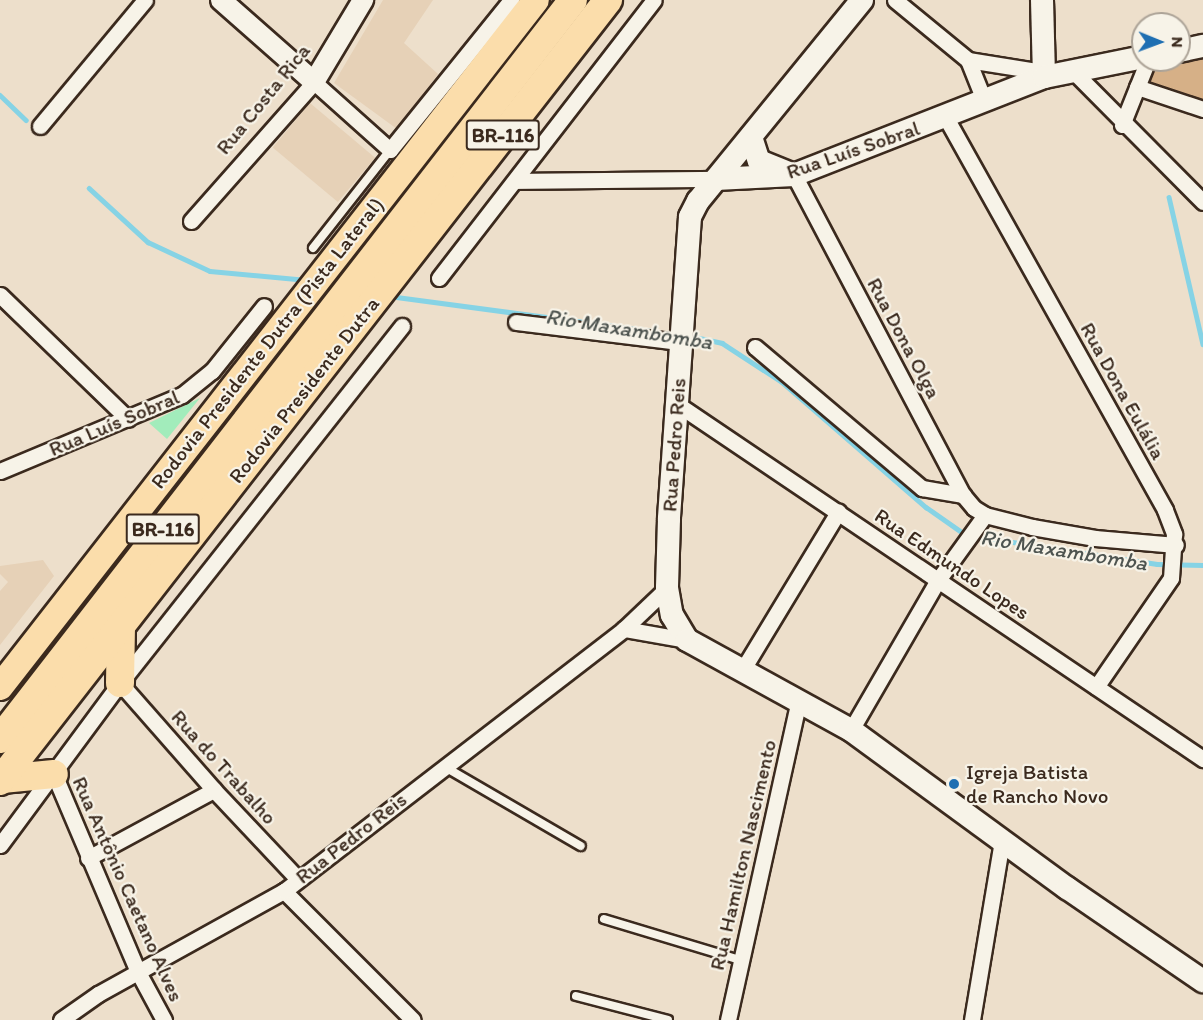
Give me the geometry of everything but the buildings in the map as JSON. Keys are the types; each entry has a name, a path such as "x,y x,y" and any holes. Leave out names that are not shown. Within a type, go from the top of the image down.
{"highway":[{"name":"Rodovia Presidente Dutra (Pista Lateral)","path":"0,687 301,300 323,253 536,0"},
{"name":"Rodovia Presidente Dutra","path":"0,739 573,0"},
{"name":"Rodovia Presidente Dutra","path":"1,780 608,0"},
{"path":"120,683 121,625"},
{"path":"1,780 54,774"}],"main road":[{"name":"Rua Pedro Reis","path":"667,588 681,314 690,217 694,206 862,0"},
{"path":"1042,0 1044,75"},
{"name":"Rua Luís Sobral","path":"716,179 794,175 1044,75 1131,59"},
{"path":"751,137 759,161 794,175"},
{"path":"667,588 672,615 687,640 800,699 851,730 1002,840 1203,981"}],"street":[{"path":"40,126 145,0"},
{"path":"220,0 390,150 511,0"},
{"name":"Rua Costa Rica","path":"191,221 314,82 363,0"},
{"path":"439,278 654,0"},
{"path":"895,0 968,60 1044,75"},
{"path":"968,60 984,100"},
{"path":"1071,70 1122,125 1203,202"},
{"path":"1122,125 1143,72"},
{"path":"1137,87 1203,108"},
{"name":"Rua Dona Eulália","path":"945,116 1165,510 1176,548 1171,578 1096,687"},
{"name":"Rua Dona Olga","path":"794,175 963,495 985,515"},
{"name":"Rua Luís Sobral","path":"516,181 716,179"},
{"path":"0,295 128,419"},
{"name":"Rua Luís Sobral","path":"0,471 169,402 201,381 264,306"},
{"path":"516,322 680,340"},
{"path":"0,845 120,683 402,326"},
{"path":"755,347 922,488 963,495"},
{"name":"Rua Edmundo Lopes","path":"677,404 1203,759"},
{"path":"743,669 838,512"},
{"path":"851,730 938,580 985,515 1095,538 1176,548"},
{"name":"Rua Pedro Reis","path":"61,1020 138,972 284,891 443,766 624,629 667,588"},
{"path":"624,629 687,640"},
{"name":"Rua do Trabalho","path":"120,683 214,790 298,879"},
{"name":"Rua Hamilton Nascimento","path":"728,1020 800,699"},
{"name":"Rua Antônio Caetano Alves","path":"54,774 138,972 164,1020"},
{"path":"88,858 214,790"},
{"path":"972,1020 1002,840"},
{"path":"284,891 413,1020"}],"lane":[{"path":"323,253 390,150"},
{"path":"443,766 582,846"},
{"path":"604,919 740,960"},
{"path":"576,996 668,1020"}],"shaded area":[{"path":"383,0 433,0 404,43 438,74 397,129 334,83"},
{"path":"310,103 375,158 338,202 273,147"},
{"path":"43,560 54,576 0,645 0,591 8,582 0,574 0,566"}],"green space":[{"path":"200,398 167,439 149,423"}],"waterway":[{"name":"Rio Maxambomba","path":"0,95 26,120"},
{"name":"Rio Maxambomba","path":"89,188 148,242 210,271 307,280"},
{"path":"1169,197 1203,344"},
{"name":"Rio Maxambomba","path":"389,296 651,331"},
{"name":"Rio Maxambomba","path":"690,336 722,343 782,382 926,507 966,535 1157,564 1203,565"}],"place":[{"name":"Igreja Batista de Rancho Novo","path":"954,784"}]}
